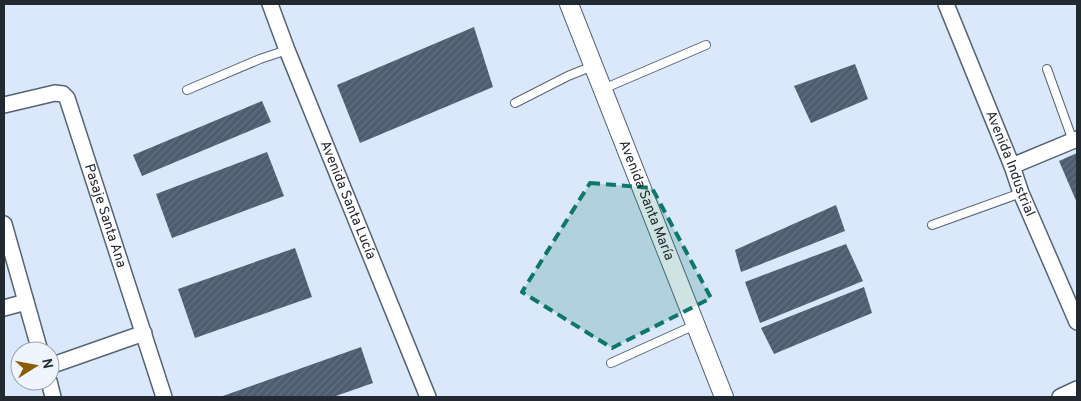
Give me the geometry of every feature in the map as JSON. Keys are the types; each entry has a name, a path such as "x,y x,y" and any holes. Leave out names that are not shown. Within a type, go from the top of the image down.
{"street":[{"name":"Avenida Santa Lucía","path":"270,4 428,397"},
{"name":"Avenida Santa María","path":"569,4 724,397"},
{"name":"Avenida Industrial","path":"946,4 1012,166 1021,193 1077,322"},
{"name":"Pasaje Santa Ana","path":"4,106 55,93 63,94 67,98 164,397"},
{"path":"1012,166 1075,140"},
{"path":"4,224 37,341"},
{"path":"4,308 26,302"},
{"path":"60,362 144,332"},
{"path":"1060,397 1077,389"}],"lane":[{"path":"602,89 706,45"},
{"path":"187,90 287,50"},
{"path":"515,103 568,76 593,66"},
{"path":"1047,69 1075,140"},
{"path":"932,225 1021,193"},
{"path":"611,362 695,325"}],"highlighted area":[{"path":"590,183 652,188 711,298 612,348 522,292"}],"building":[{"path":"474,27 493,87 360,143 337,85"},
{"path":"855,64 868,99 811,123 794,86"},
{"path":"262,101 271,122 142,176 133,155"},
{"path":"267,152 284,196 172,238 156,194"},
{"path":"1077,153 1077,203 1059,161"},
{"path":"836,205 845,231 741,272 735,250"},
{"path":"846,244 863,281 760,323 745,282"},
{"path":"295,248 312,297 195,338 178,289"},
{"path":"864,287 872,313 774,354 761,328"},
{"path":"361,347 373,383 333,397 220,397"}]}
